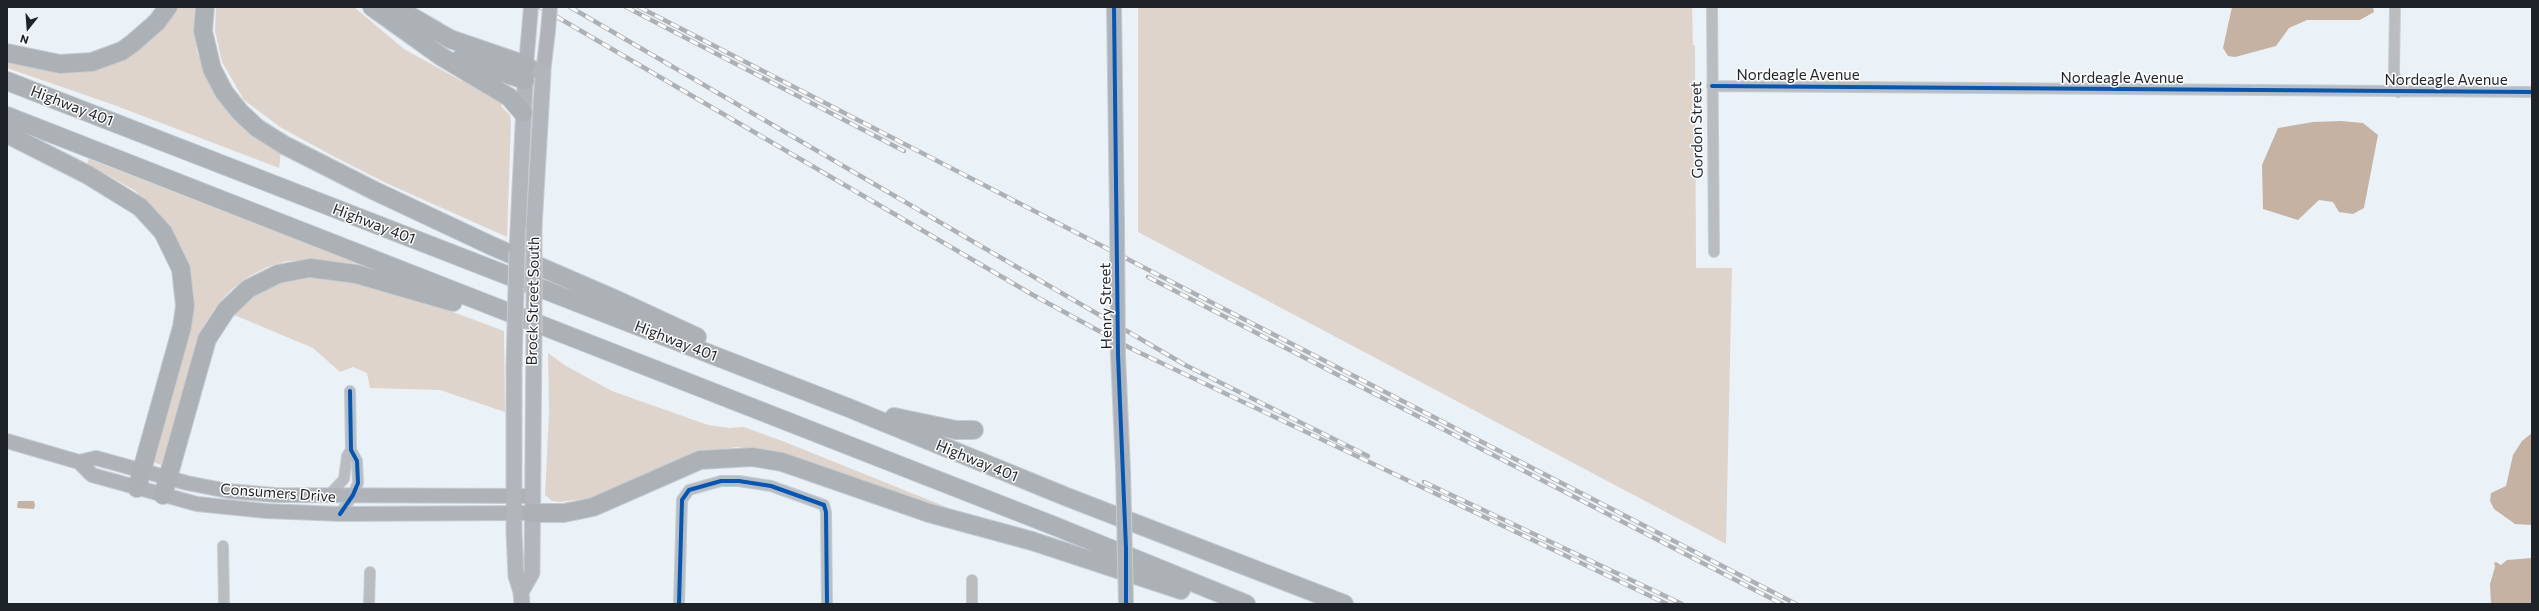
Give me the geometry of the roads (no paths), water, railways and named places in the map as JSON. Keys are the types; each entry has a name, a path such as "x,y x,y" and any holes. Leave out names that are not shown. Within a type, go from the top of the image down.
{"highway":[{"path":"7,53 60,64 92,62 122,51 157,22 168,7"},
{"path":"205,7 203,31 212,69 224,92 240,112 257,128 291,149 375,191 492,246 620,301 846,407 956,430 974,430"},
{"path":"372,7 424,45 509,97 523,113"},
{"path":"395,7 450,39 526,73"},
{"path":"424,45 452,56 526,73"},
{"name":"Highway 401","path":"7,81 846,407 1067,497 1344,604"},
{"path":"7,116 729,398 1246,604"},
{"path":"7,134 124,195 152,219 174,250 182,269 184,290 182,327 140,480"},
{"path":"165,487 199,363 216,323 248,289 259,281 293,269 328,269 400,286 477,309 729,398"},
{"path":"526,508 564,512 594,507 700,460 729,457 766,458 929,513 1032,541 1224,604"}],"main road":[{"name":"Brock Street South","path":"526,508 514,496 514,366 523,113 531,7"},
{"name":"Brock Street South","path":"521,598 532,573 526,508 533,373 534,227 543,80 550,7"},
{"name":"Henry Street","path":"1114,7 1118,355 1123,469 1126,604"},
{"path":"526,73 543,80"},
{"name":"Consumers Drive","path":"7,441 79,462 96,458 140,480 165,487 275,495 514,496"},
{"name":"Consumers Drive","path":"165,487 197,504 266,511 340,514 526,508"}],"street":[{"name":"Gordon Street","path":"1712,7 1714,252"},
{"path":"2395,7 2394,72 2398,92"},
{"name":"Nordeagle Avenue","path":"1712,86 2532,92"},
{"path":"340,514 353,495 358,483 357,461 351,450 350,391"},
{"path":"329,495 344,479 347,456 351,450"},
{"path":"679,604 682,500 689,490 721,481 739,481 771,486 824,505 826,512 827,604"},
{"path":"223,546 224,604"},
{"path":"369,604 370,572"},
{"path":"972,580 972,604"}],"railway":[{"path":"540,7 1033,295 1132,349 1667,604"},
{"path":"570,7 1187,366 1368,456"},
{"path":"626,7 904,151"},
{"path":"639,7 1796,604"},
{"path":"1148,277 1782,604"},
{"path":"1424,482 1682,604"}]}
